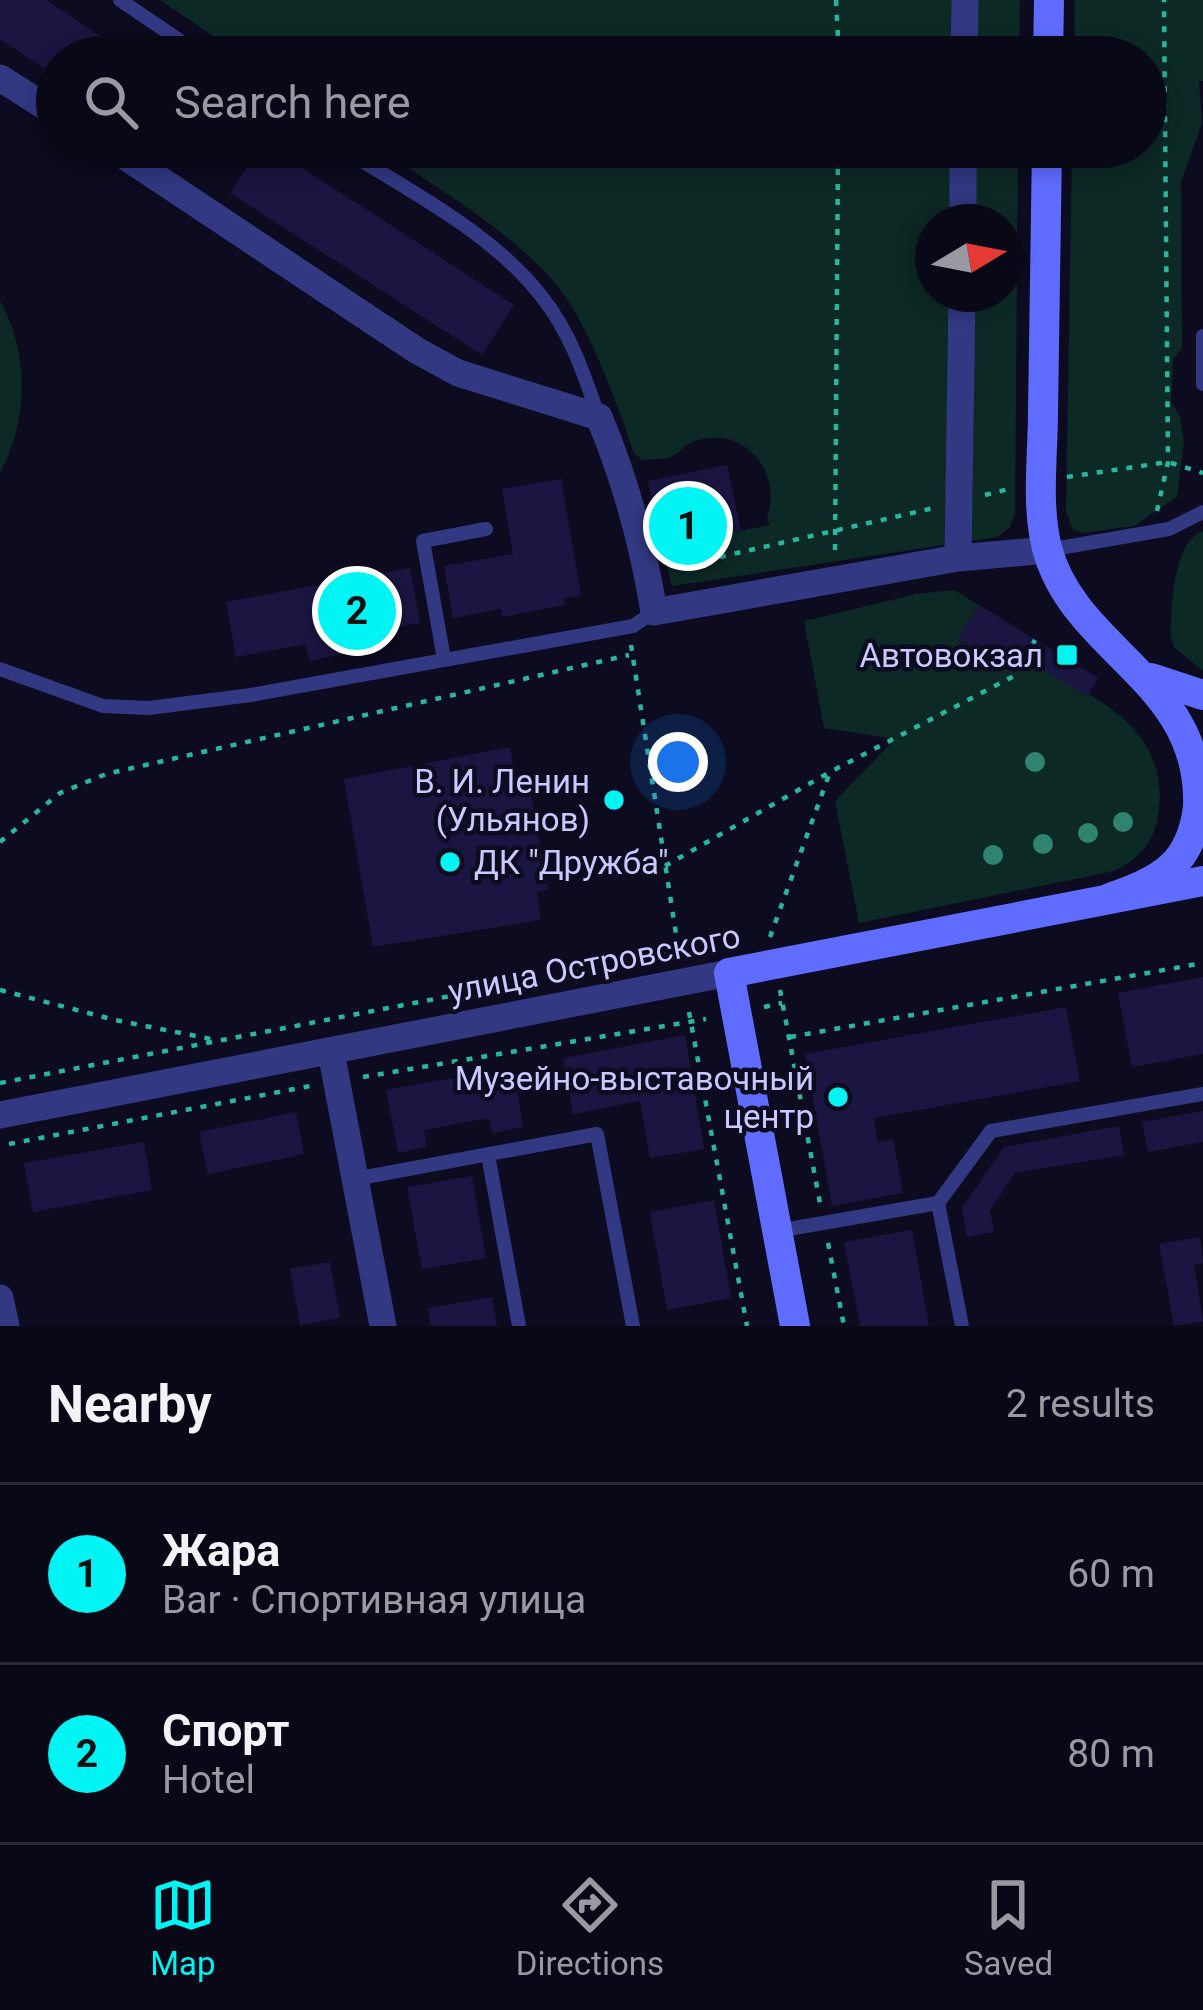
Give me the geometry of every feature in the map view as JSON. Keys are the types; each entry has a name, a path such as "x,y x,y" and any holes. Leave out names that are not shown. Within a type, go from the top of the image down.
{"main road":[{"path":"1048,36 1049,0"},
{"path":"1047,168 1042,482 1048,550 1079,609 1151,678 1181,718 1193,749 1199,796 1183,854 1168,872 1111,898"},
{"path":"1151,678 1203,694"},
{"name":"улица Островского","path":"729,974 1203,880"},
{"path":"729,974 795,1326"}],"street":[{"path":"964,36 965,0"},
{"path":"0,77 13,97"},
{"path":"143,168 416,350 458,373 599,417 622,472 654,612 958,558 1048,550"},
{"path":"963,168 963,204"},
{"path":"958,558 962,312"},
{"name":"улица Островского","path":"0,1115 729,974"},
{"path":"331,1052 383,1326"},
{"path":"0,1298 5,1326"}],"lane":[{"path":"120,0 173,36"},
{"path":"371,168 514,264 545,300 578,358 599,417"},
{"path":"1203,337 1203,384"},
{"path":"1048,550 1169,529 1203,512"},
{"path":"444,659 423,541 486,530"},
{"path":"0,669 104,706 149,709 633,626 654,612"},
{"path":"777,1231 938,1203 991,1131 1203,1094"},
{"path":"355,1179 597,1134 633,1326"},
{"path":"488,1155 519,1326"},
{"path":"938,1203 962,1326"}],"path":[{"path":"838,0 839,36"},
{"path":"1164,0 1164,36"},
{"path":"835,580 838,168"},
{"path":"1157,511 1168,462 1165,168"},
{"path":"647,572 835,533 1042,482 1168,462 1203,472"},
{"path":"665,866 830,772 1014,676 1035,640"},
{"path":"0,842 60,793 106,774 629,655 679,951 0,1083"},
{"path":"830,772 770,937 844,1326"},
{"path":"790,1036 1203,962"},
{"path":"683,983 747,1326"},
{"path":"0,990 216,1040"}],"green space":[{"path":"160,0 1020,0 1019,36 213,36"},
{"path":"1075,0 1203,0 1202,123 1181,182 1182,348 1173,359 1171,402 1180,417 1184,441 1177,497 1134,526 1082,533 1073,530 1066,512 1072,168 1167,168 1167,36 1074,36"},
{"path":"408,168 1018,168 1018,204 915,204 915,312 1017,312 1015,513 1010,527 997,537 672,586 661,546 770,525 764,469 755,456 729,439 691,442 667,458 642,460 634,453 611,388 567,298 493,226"},
{"path":"0,301 17,342 22,387 16,432 0,473"},
{"path":"1203,531 1203,671 1174,647 1171,638 1180,561 1193,537"},
{"path":"954,590 979,605 958,640 1008,670 1018,655 1095,698 1138,734 1152,757 1159,784 1156,825 1144,849 1114,871 859,923 835,801 895,739 824,728 804,621 916,594"}],"building":[{"path":"0,0 46,0 100,36 36,36 36,63 0,39"},
{"path":"246,168 302,168 514,305 482,355 230,193"},
{"path":"727,465 741,530 661,546 648,481"},
{"path":"561,479 581,595 564,598 565,605 502,617 501,609 453,618 444,566 513,554 502,489"},
{"path":"410,568 420,623 353,635 356,652 309,661 306,644 236,657 226,602"},
{"path":"979,605 1098,678 1088,696 1018,655 1009,670 958,639"},
{"name":"ДК \"Дружба\"","path":"510,747 515,775 527,773 548,890 537,892 541,920 373,947 344,779"},
{"path":"1203,977 1203,1054 1132,1067 1118,993"},
{"path":"1066,1007 1080,1081 874,1118 878,1142 893,1139 903,1193 832,1206 805,1054"},
{"path":"685,1035 704,1149 650,1158 640,1101 573,1114 563,1058"},
{"path":"513,1067 523,1127 492,1133 489,1118 424,1130 427,1147 398,1153 386,1090"},
{"path":"1203,1111 1203,1142 1148,1152 1142,1122"},
{"path":"296,1112 304,1154 208,1174 199,1132"},
{"path":"1119,1126 1124,1155 1015,1173 990,1210 994,1232 967,1237 962,1208 1004,1147"},
{"path":"144,1142 152,1190 33,1212 24,1163"},
{"path":"472,1176 486,1258 422,1269 407,1187"},
{"path":"714,1200 731,1298 667,1310 650,1212"},
{"path":"912,1230 929,1326 860,1326 844,1242"},
{"path":"1200,1237 1203,1263 1194,1264 1203,1321 1174,1326 1159,1244"},
{"path":"330,1262 340,1318 300,1325 290,1269"},
{"path":"492,1297 497,1326 431,1326 428,1308"}],"place":[{"name":"Жара","path":"688,526"},
{"name":"Спорт","path":"357,611"},
{"name":"Автовокзал","path":"1067,655"},
{"name":"В. И. Ленин (Ульянов)","path":"614,800"},
{"name":"ДК \"Дружба\"","path":"450,862"},
{"name":"Музейно-выставочный центр","path":"838,1097"}]}
